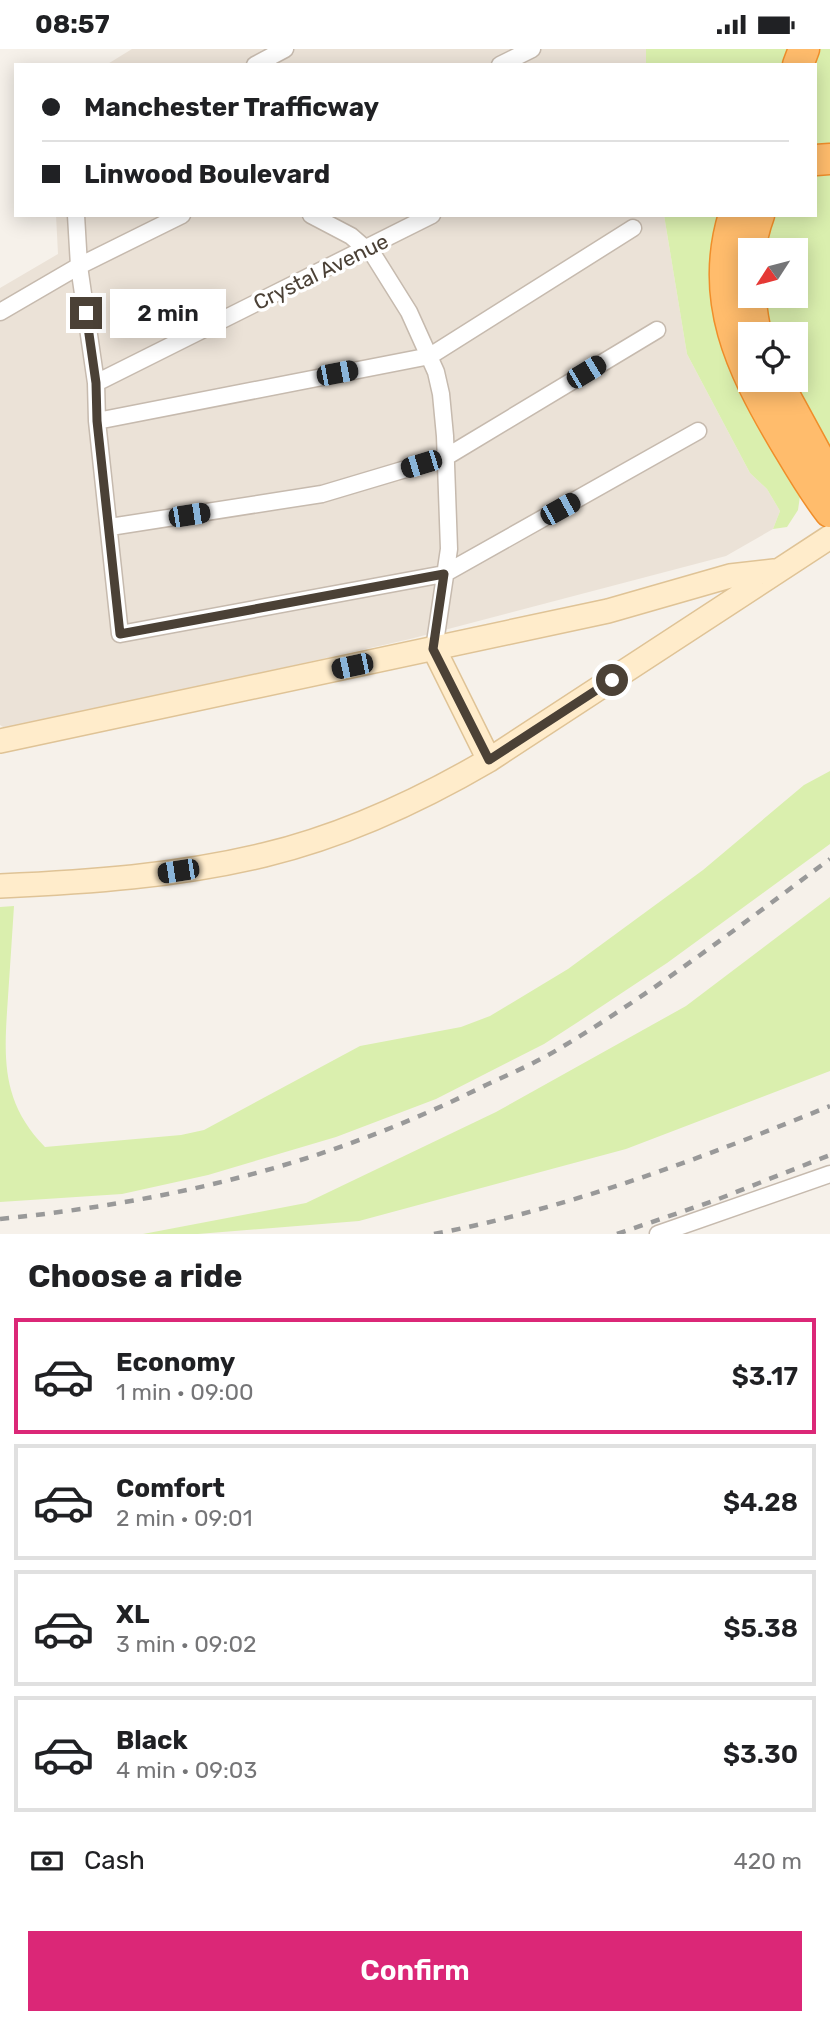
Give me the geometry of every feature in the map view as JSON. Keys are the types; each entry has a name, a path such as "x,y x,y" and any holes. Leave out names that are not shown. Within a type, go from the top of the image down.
{"highway":[{"path":"734,217 723,274 729,323 743,365 767,412 815,493 830,512"},
{"path":"753,322 747,274 758,217"},
{"path":"783,392 830,479"}],"main road":[{"path":"0,886 131,878 266,855 337,832 400,807 489,760 830,537"},
{"path":"0,741 608,611 730,576 777,571"},
{"path":"433,649 489,760"}],"street":[{"path":"259,63 285,49"},
{"path":"504,63 532,49"},
{"path":"76,217 79,266 96,383 97,421 120,634 444,574 698,431"},
{"path":"0,312 79,266 178,217"},
{"path":"316,217 351,236 367,249 387,275 409,311 430,356 441,394 449,549 433,649"},
{"name":"Crystal Avenue","path":"96,383 428,217"},
{"path":"97,421 430,356 633,228"},
{"path":"110,527 322,494 446,457 657,330"},
{"path":"658,1234 830,1174"}],"shaded area":[{"path":"132,49 646,49 646,63 109,63"},
{"path":"56,217 664,217 687,354 750,473 767,489 780,511 773,529 726,556 410,639 24,726 3,727 0,725 0,288 58,254"}],"green space":[{"path":"646,49 792,49 786,63 646,63"},
{"path":"819,49 830,49 830,148 817,148 817,63 813,63"},
{"path":"830,170 830,449 797,392 808,392 808,322 766,322 764,308 808,308 808,238 766,238 771,217 817,217 817,172"},
{"path":"664,217 721,217 717,234 738,300 738,308 740,308 745,322 738,322 738,392 767,392 800,496 798,510 787,527 773,529 780,511 767,489 750,473 687,354"},
{"path":"830,771 830,844 667,963 544,1044 436,1099 336,1137 208,1175 122,1194 0,1202 0,907 14,906 6,1039 8,1077 12,1095 30,1130 45,1147 181,1135 204,1130 360,1046 461,1027 490,1016 568,969 703,870 804,785"},
{"path":"830,897 830,1071 626,1149 359,1221 198,1234 143,1234 306,1203 496,1112 686,1006"}],"railway":[{"path":"0,1219 128,1202 189,1190 309,1157 427,1113 540,1059 593,1028 696,958 830,859"},
{"path":"434,1234 535,1210 635,1180 830,1106"},
{"path":"617,1234 716,1200 830,1155"}],"route":[{"path":"86,313 96,383 97,421 120,634 444,574 433,649 489,760 612,680"}]}
